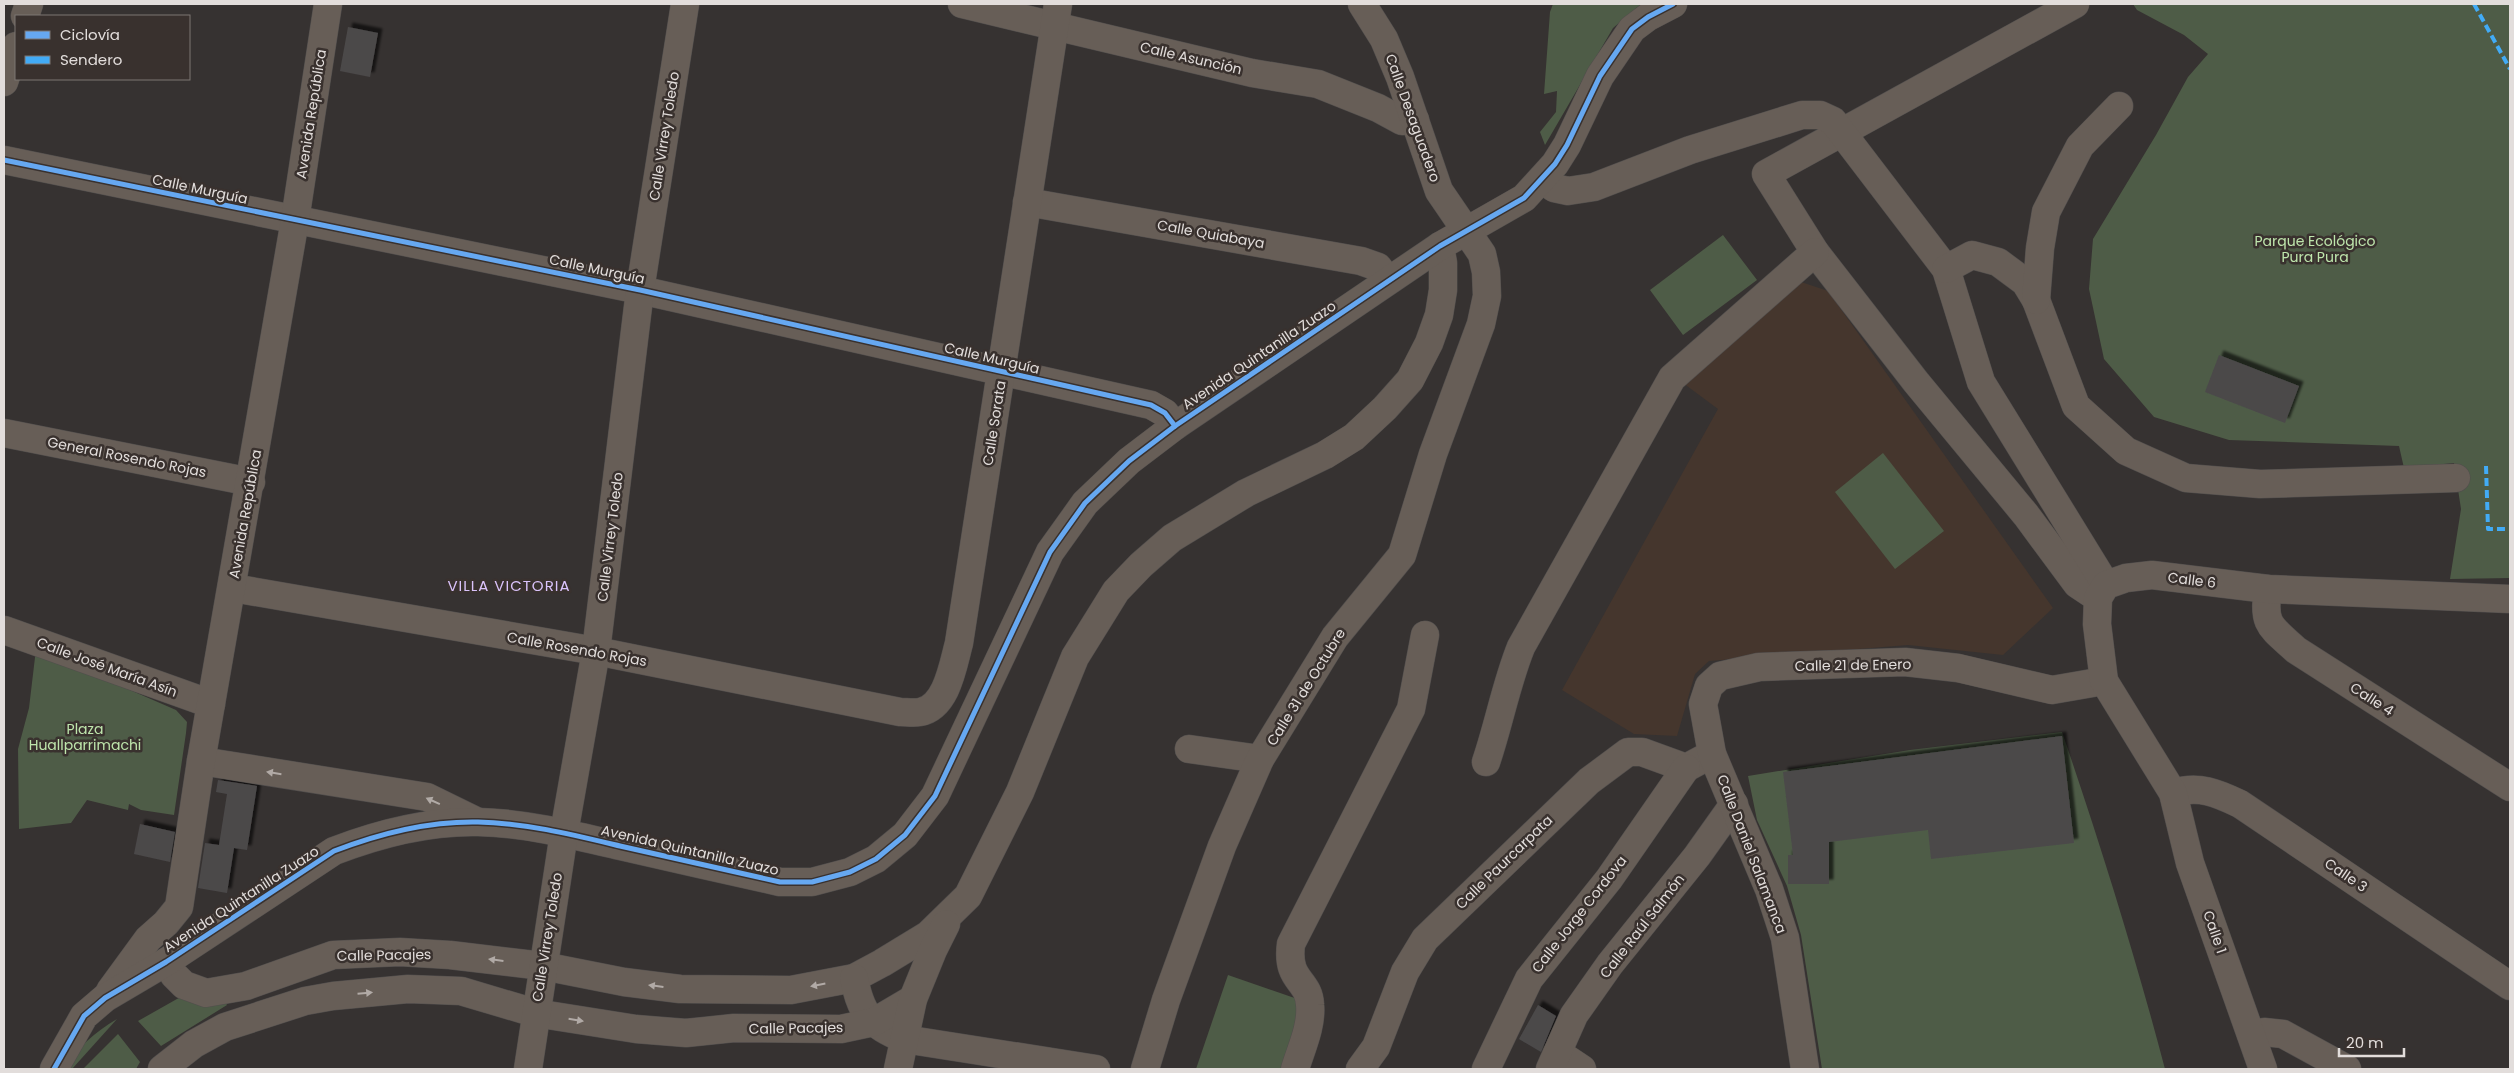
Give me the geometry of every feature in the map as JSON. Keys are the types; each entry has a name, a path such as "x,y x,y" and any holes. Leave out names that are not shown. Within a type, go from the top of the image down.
{"street":[{"name":"Avenida República","path":"105,998 142,946 166,923 179,907 201,761 233,588 295,220 328,4"},
{"name":"Calle Virrey Toledo","path":"528,1069 535,1013 564,833 596,652 640,290 685,4"},
{"name":"Calle Asunción","path":"962,4 1056,15 1252,73 1318,84 1378,108 1402,121 1415,120"},
{"name":"Calle Desaguadero","path":"1362,4 1384,39 1400,77 1439,191 1466,231"},
{"name":"Avenida Quintanilla Zuazo","path":"54,1069 84,1016 105,998 166,962 334,851 359,841 394,832 424,826 477,822 564,833 780,882 812,882 850,872 876,859 906,835 935,796 1050,552 1085,503 1129,461 1175,426 1440,246 1524,198 1542,179 1567,145 1600,76 1622,42 1632,29 1648,17 1673,4"},
{"path":"2075,4 1766,174 1815,252 1916,382 2026,515 2077,584 2102,591"},
{"name":"Calle Sorata","path":"921,712 934,704 945,688 959,644 1056,15"},
{"path":"4,82 15,49"},
{"path":"2036,300 2040,248 2046,212 2080,146 2120,106"},
{"path":"1542,179 1554,188 1568,191 1594,187 1690,150 1802,115 1820,115 1833,120 1946,269 1981,382 2102,591 2098,624 2104,681 2173,793"},
{"name":"Calle Murguía","path":"4,160 640,290 1150,405 1165,413 1175,426"},
{"name":"Calle Quiabaya","path":"1027,202 1361,261 1378,267 1388,280"},
{"name":"Calle 31 de Octubre","path":"1144,1069 1166,1000 1222,846 1260,758 1335,637 1402,555 1433,454 1481,324 1487,296 1486,272 1482,254 1466,231"},
{"path":"898,1069 913,1000 933,950 952,914 968,896 994,845 1027,776 1075,657 1116,591 1141,564 1172,538 1246,492 1324,455 1354,437 1385,408 1410,380 1429,343 1439,315 1443,290 1444,264 1440,246"},
{"path":"1486,762 1498,729 1509,676 1521,647 1672,378 1815,252"},
{"path":"1946,269 1972,255 1998,262 2025,282 2036,300 2076,406 2126,451 2186,478 2260,484 2456,478"},
{"name":"General Rosendo Rojas","path":"4,433 251,482"},
{"name":"Calle 6","path":"2102,591 2126,578 2152,575 2268,589 2510,599"},
{"name":"Calle Rosendo Rojas","path":"233,588 596,652 900,712 921,712"},
{"name":"Calle 4","path":"2268,589 2264,612 2272,628 2296,650 2510,787"},
{"name":"Calle José María Asín","path":"4,630 211,704"},
{"path":"1295,1069 1309,1022 1310,1005 1308,992 1295,978 1289,961 1291,944 1411,709 1426,635"},
{"name":"Calle 21 de Enero","path":"1720,676 1759,667 1905,662 1958,668 2015,683 2052,690 2104,681"},
{"name":"Calle Daniel Salamanca","path":"1720,676 1709,686 1703,704 1712,754 1769,889 1785,938 1806,1069"},
{"path":"1189,749 1260,758"},
{"name":"Calle Paurcarpata","path":"1360,1069 1376,1047 1404,972 1425,939 1589,781 1628,752 1642,752 1686,768"},
{"path":"1686,768 1712,754"},
{"path":"201,761 427,798 477,822"},
{"name":"Calle Jorge Cordova","path":"1486,1069 1529,979 1609,879 1686,768"},
{"name":"Calle 3","path":"2173,793 2185,790 2207,790 2240,804 2510,986"},
{"name":"Calle 1","path":"2173,793 2190,863 2263,1069"},
{"name":"Calle Raúl Salmón","path":"1582,1069 1554,1061 1574,1015 1604,972 1697,856 1734,804"},
{"name":"Calle Pacajes","path":"166,962 174,975 184,985 206,993 246,986 332,955 400,952 450,955 543,966 624,982 680,989 791,990 854,978 928,935 952,914"},
{"path":"882,963 898,973 906,983 913,1000"},
{"path":"304,964 316,998"},
{"path":"854,978 863,1012 888,1032 904,1039 1096,1069"},
{"name":"Calle Pacajes","path":"162,1069 194,1044 225,1027 316,998 408,989 461,992 535,1013 636,1029 686,1033 734,1028 841,1029 874,1022 913,1000"},
{"path":"2251,1034 2264,1032 2284,1034 2347,1069"},
{"path":"179,1069 194,1044"}],"shaded area":[{"path":"1801,282 1828,291 2053,608 2003,655 1908,645 1709,661 1695,674 1677,736 1634,734 1562,690 1718,409 1683,383"}],"green space":[{"path":"1553,4 1641,4 1613,28 1545,145 1540,132 1556,112 1557,91 1544,94 1550,12"},
{"name":"Parque Ecológico Pura Pura","path":"2133,4 2510,4 2510,578 2450,579 2461,509 2454,463 2404,468 2399,446 2229,440 2154,417 2104,359 2089,289 2093,239 2156,135 2188,77 2208,54 2184,35 2137,10"},
{"path":"1723,235 1757,280 1683,335 1650,290"},
{"path":"1883,453 1944,531 1895,569 1835,492"},
{"name":"Plaza Huallparrimachi","path":"36,649 176,710 187,722 174,815 141,810 129,804 128,810 87,800 71,823 19,829 18,749 29,708"},
{"path":"2062,732 2090,815 2142,984 2165,1069 1822,1069 1801,935 1787,886 1757,820 1748,776 1910,750"},
{"path":"1228,975 1309,1003 1287,1069 1196,1069"},
{"path":"184,995 201,1001 203,1007 223,998 227,1005 161,1046 138,1021"},
{"path":"117,1019 72,1069 62,1069 86,1041"},
{"path":"118,1034 140,1062 136,1069 83,1069"}],"building":[{"path":"348,27 378,33 370,77 340,71"},
{"path":"2219,355 2299,386 2285,423 2205,392"},
{"path":"2062,736 2074,843 1931,859 1928,830 1829,842 1829,884 1788,884 1788,855 1793,855 1783,772"},
{"path":"218,780 257,786 247,850 234,848 227,893 198,888 205,843 219,845 227,794 216,792"},
{"path":"140,824 175,832 170,862 134,854"},
{"path":"1538,1005 1556,1016 1541,1052 1519,1039"}],"marked path":[{"path":"2474,4 2510,69"},
{"path":"2486,466 2488,529 2510,529"}],"cycle path":[{"path":"54,1069 84,1016 105,998 166,962 334,851 386,834 423,826 460,822 532,827 780,882 812,882 850,872 876,859 905,835 935,796 1050,552 1085,503 1129,461 1175,426 1440,246 1524,198 1555,164 1567,145 1600,76 1632,29 1648,17 1673,4"},
{"path":"4,160 640,290 1151,405 1165,413 1175,426"}],"district":[{"name":"VILLA VICTORIA","path":"509,585"}]}
